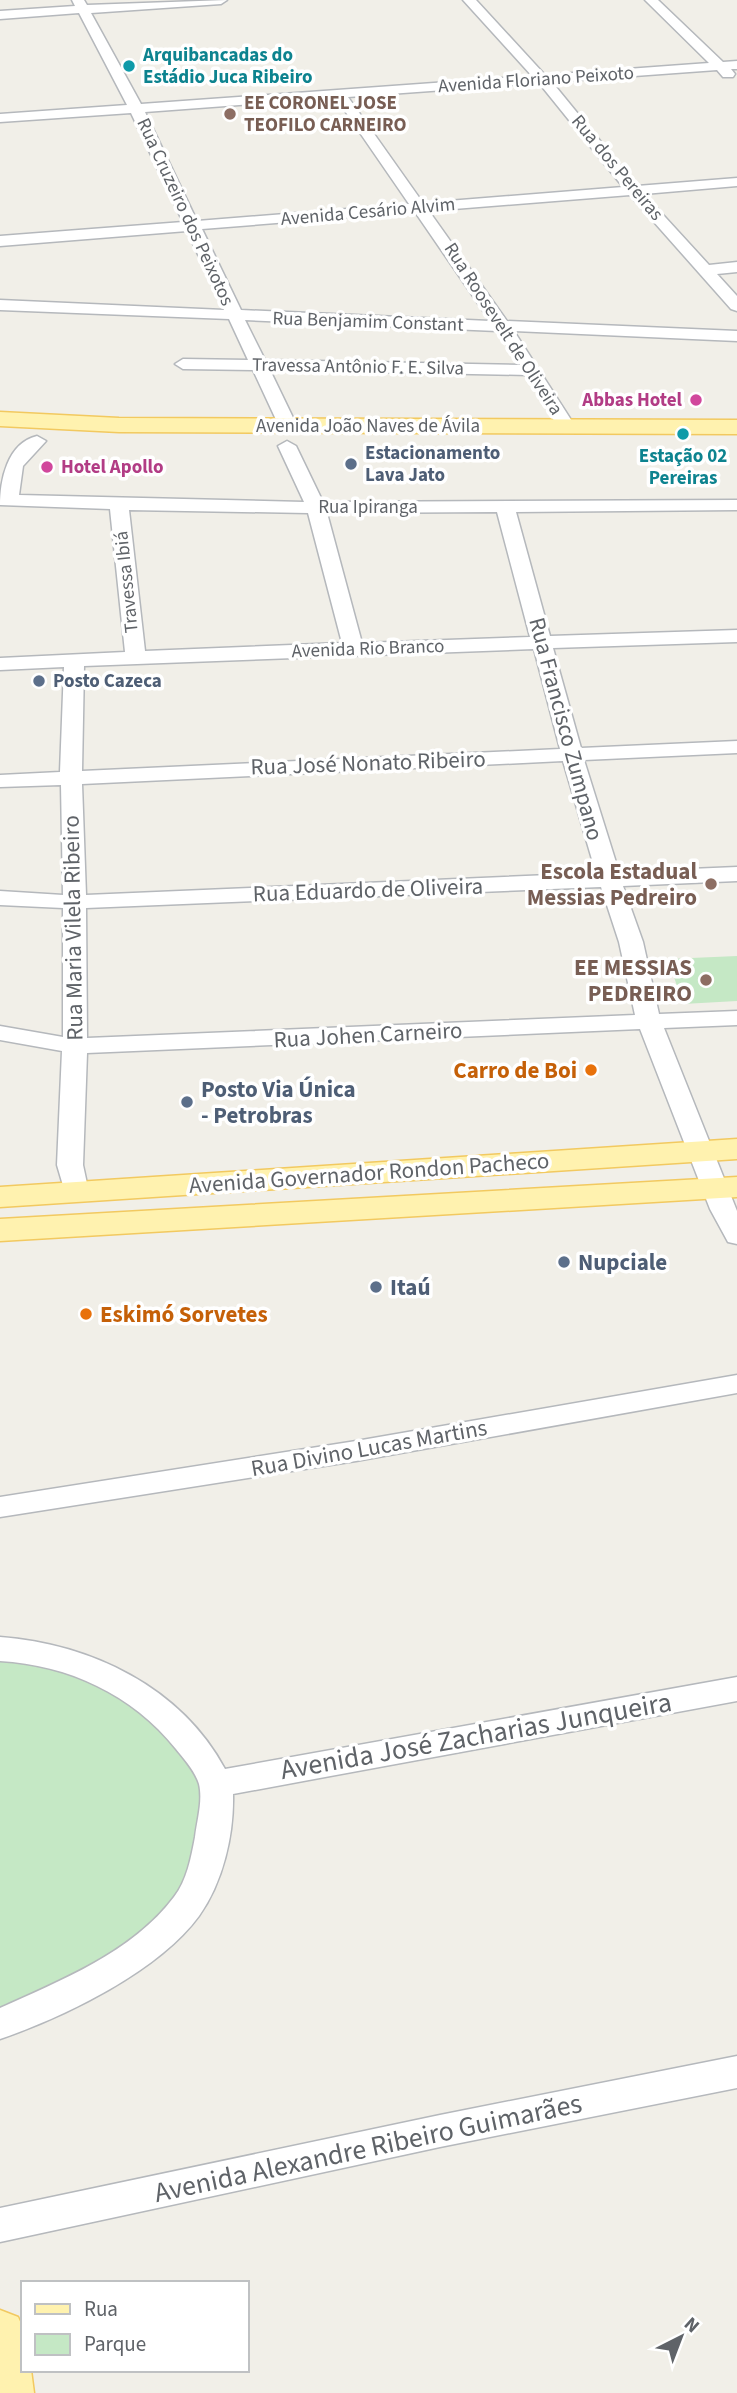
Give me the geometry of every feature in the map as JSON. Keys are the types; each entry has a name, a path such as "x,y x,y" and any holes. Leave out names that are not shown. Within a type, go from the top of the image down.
{"main road":[{"name":"Avenida João Naves de Ávila","path":"0,419 288,436 737,443"},
{"name":"Avenida João Naves de Ávila","path":"0,439 37,441 288,436 566,426 737,427"},
{"name":"Avenida Governador Rondon Pacheco","path":"0,1197 737,1149"},
{"name":"Avenida Governador Rondon Pacheco","path":"0,1230 726,1187"},
{"path":"0,2333 9,2393"}],"street":[{"path":"0,15 80,5 221,0"},
{"name":"Rua dos Pereiras","path":"469,0 543,79 633,191 737,306"},
{"path":"651,0 737,82"},
{"name":"Rua Cruzeiro dos Peixotos","path":"80,5 136,108 260,366 316,507 354,650"},
{"name":"Avenida Floriano Peixoto","path":"0,118 341,96 737,65"},
{"name":"Rua Roosevelt de Oliveira","path":"341,96 504,327 566,426"},
{"name":"Avenida Cesário Alvim","path":"0,241 737,182"},
{"path":"707,270 737,267"},
{"name":"Rua Benjamim Constant","path":"0,305 235,317 737,336"},
{"name":"Travessa Antônio F. E. Silva","path":"183,364 533,370"},
{"path":"5,501 10,473 20,452 37,441"},
{"name":"Rua Ipiranga","path":"5,501 119,506 737,505"},
{"name":"Travessa Ibiá","path":"119,506 136,658"},
{"name":"Rua Francisco Zumpano","path":"505,507 608,878 631,942 649,1022 699,1151 726,1187 737,1236"},
{"name":"Avenida Rio Branco","path":"0,664 737,636"},
{"name":"Rua Maria Vilela Ribeiro","path":"74,662 71,776 76,982 70,1165 76,1193"},
{"name":"Rua José Nonato Ribeiro","path":"0,781 737,747"},
{"name":"Rua Eduardo de Oliveira","path":"0,898 73,902 737,874"},
{"name":"Rua Johen Carneiro","path":"0,1033 74,1046 737,1018"},
{"name":"Rua Divino Lucas Martins","path":"0,1507 356,1451 737,1384"},
{"path":"0,1649 53,1655 122,1686 171,1720 187,1737 216,1784 214,1817 201,1880 181,1913 133,1954 107,1972 74,1991 0,2024"},
{"name":"Avenida José Zacharias Junqueira","path":"216,1784 737,1689"},
{"name":"Avenida Alexandre Ribeiro Guimarães","path":"0,2225 453,2128 737,2072"}],"green space":[{"name":"EE MESSIAS PEDREIRO","path":"737,956 737,1001 683,1004 668,959"},
{"path":"38,1656 127,1700 180,1736 204,1779 207,1818 183,1902 89,1977 0,2008 0,1662"}],"place":[{"name":"Arquibancadas do Estádio Juca Ribeiro","path":"129,66"},
{"name":"EE CORONEL JOSE TEOFILO CARNEIRO","path":"230,114"},
{"name":"Abbas Hotel","path":"696,400"},
{"name":"Estação 02 Pereiras","path":"683,434"},
{"name":"Estacionamento Lava Jato","path":"351,464"},
{"name":"Hotel Apollo","path":"47,467"},
{"name":"Posto Cazeca","path":"39,681"},
{"name":"Escola Estadual Messias Pedreiro","path":"711,884"},
{"name":"EE MESSIAS PEDREIRO","path":"706,980"},
{"name":"Carro de Boi","path":"591,1070"},
{"name":"Posto Via Única - Petrobras","path":"187,1102"},
{"name":"Nupciale","path":"564,1262"},
{"name":"Itaú","path":"376,1287"},
{"name":"Eskimó Sorvetes","path":"86,1314"}]}
